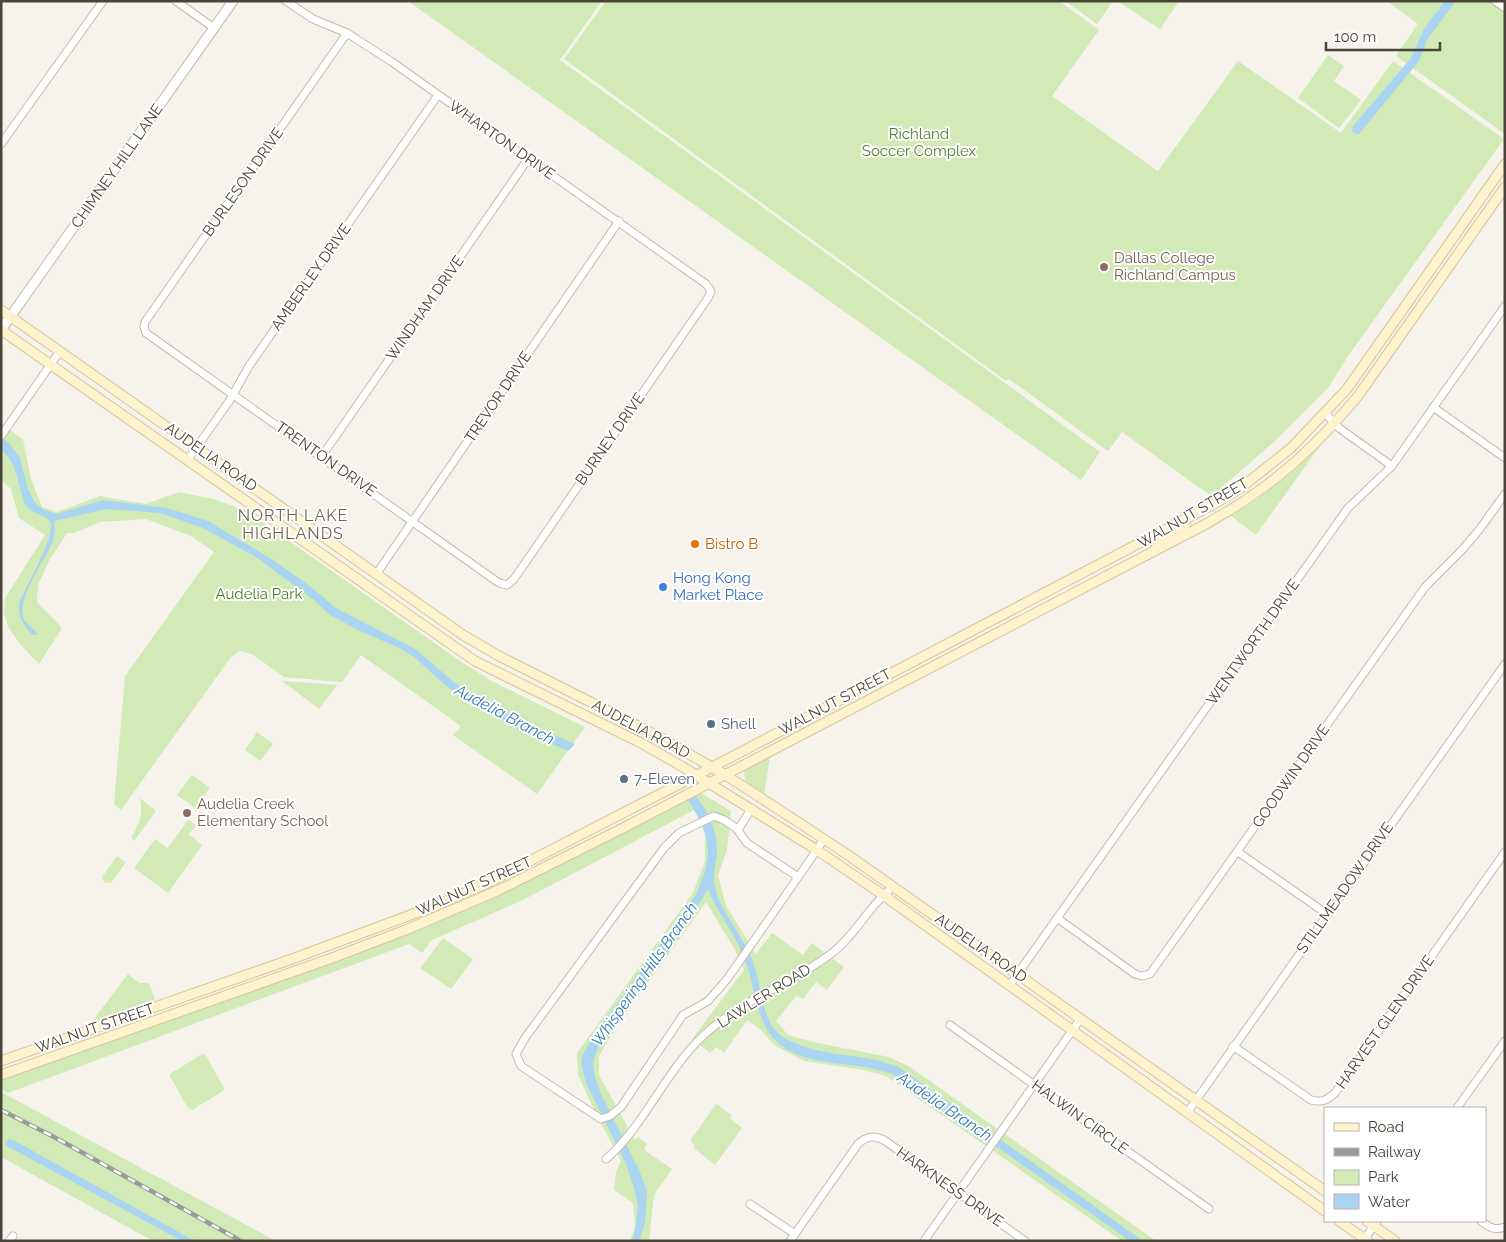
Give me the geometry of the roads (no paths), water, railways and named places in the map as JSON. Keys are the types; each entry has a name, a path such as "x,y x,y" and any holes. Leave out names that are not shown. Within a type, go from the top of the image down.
{"main road":[{"name":"WALNUT STREET","path":"1,1061 292,959 468,892 697,776 1185,521 1242,487 1291,448 1325,414 1347,388 1505,164"},
{"name":"WALNUT STREET","path":"1,1075 332,958 458,909 525,878 1208,523 1254,494 1301,458 1334,424 1358,396 1505,187"},
{"name":"AUDELIA ROAD","path":"1,310 487,649 654,734 724,774 824,839 1324,1190"},
{"name":"AUDELIA ROAD","path":"1,330 187,462 475,661 641,743 817,850 883,895 1324,1210"},
{"path":"233,494 243,479"},
{"path":"244,501 253,487"},
{"path":"1151,553 1162,540 1185,526 1185,521"},
{"path":"367,587 377,574"},
{"path":"1040,596 1046,607"},
{"path":"926,655 932,667"},
{"path":"524,686 532,673"},
{"path":"164,1004 168,1016"},
{"path":"1340,1222 1365,1240"},
{"path":"1373,1222 1395,1241"}],"street":[{"path":"1,144 103,1"},
{"path":"176,1 214,28"},
{"name":"CHIMNEY HILL LANE","path":"1,330 233,1"},
{"name":"WHARTON DRIVE","path":"286,1 313,19 347,32 619,221 706,284 711,291"},
{"path":"1495,1 1505,8"},
{"name":"BURLESON DRIVE","path":"146,332 144,327 146,322 347,32"},
{"name":"AMBERLEY DRIVE","path":"187,462 234,394 250,366 438,95"},
{"name":"WINDHAM DRIVE","path":"322,456 528,159"},
{"name":"TREVOR DRIVE","path":"377,574 619,221"},
{"name":"BURNEY DRIVE","path":"507,585 514,579 711,291"},
{"name":"WENTWORTH DRIVE","path":"1009,986 1348,508 1392,466 1505,306"},
{"name":"TRENTON DRIVE","path":"146,332 499,583 507,585"},
{"path":"1,436 60,352"},
{"path":"1433,407 1505,458"},
{"path":"1325,414 1334,424 1392,466"},
{"name":"GOODWIN DRIVE","path":"1057,918 1135,974 1142,976 1150,974 1425,587 1468,543 1505,494"},
{"name":"STILLMEADOW DRIVE","path":"1187,1113 1505,664"},
{"path":"738,830 751,809"},
{"path":"797,879 746,843 738,830 724,820 714,816 679,833 664,848 525,1038 516,1054 521,1066 601,1119 610,1116 620,1108 684,1015 708,1001 738,963 797,879 824,839"},
{"path":"1238,852 1327,914"},
{"name":"HARVEST GLEN DRIVE","path":"1233,1046 1311,1100 1320,1102 1328,1099 1340,1085 1505,852"},
{"name":"LAWLER ROAD","path":"606,1159 626,1140 690,1049 704,1034 750,1002 798,976 833,953 855,930 883,895 893,887"},
{"path":"924,1241 1080,1018"},
{"name":"HALWIN CIRCLE","path":"950,1025 1208,1209"},
{"path":"1458,1107 1505,1040"},
{"name":"HARKNESS DRIVE","path":"795,1234 858,1144 865,1138 872,1136 884,1140 1025,1241"},
{"path":"750,1204 795,1234 790,1241"},
{"path":"1365,1240 1373,1222"},
{"path":"1482,1222 1498,1229 1505,1227"}],"water":[{"path":"1445,1 1456,1 1428,38 1419,61 1359,134 1355,134 1352,131 1353,126 1411,58 1424,29"},
{"name":"Audelia Branch","path":"1,438 9,443 20,458 28,489 35,503 44,510 57,514 103,500 167,508 208,521 270,558 310,586 336,608 415,649 454,682 518,720 575,744 568,751 515,728 449,688 414,657 330,615 314,600 256,557 203,528 160,513 107,509 54,521 53,541 28,589 22,609 23,617 27,624 38,634 33,635 26,628 22,620 19,612 19,603 45,547 51,526 46,517 31,511 25,504 13,466 1,450"},
{"path":"695,795 708,815 716,838 717,854 714,878 718,897 750,955 757,974 766,1014 776,1031 783,1037 811,1049 871,1059 900,1068 1143,1241 1130,1241 898,1077 875,1069 826,1062 802,1056 785,1048 773,1038 765,1026 742,953 708,889 671,946 603,1038 593,1063 595,1077 601,1094 639,1170 647,1192 645,1223 639,1241 631,1241 635,1231 638,1206 635,1191 626,1164 586,1083 581,1064 582,1056 593,1037 695,896 706,869 708,846 701,824 687,798"},
{"path":"7,1140 13,1140 195,1241 182,1241 5,1145"}],"railway":[{"path":"1,1110 56,1138 241,1241"}],"place":[{"name":"Dallas College Richland Campus","path":"1104,267"},
{"name":"Bistro B","path":"695,544"},
{"name":"Hong Kong Market Place","path":"663,587"},
{"name":"Shell","path":"711,724"},
{"name":"7-Eleven","path":"624,779"},
{"name":"Audelia Creek Elementary School","path":"187,813"}],"district":[{"name":"NORTH LAKE HIGHLANDS","path":"293,524"}],"park label":[{"name":"Richland Soccer Complex","path":"919,142"},
{"name":"Audelia Park","path":"259,594"}],"water label":[{"name":"Whispering Hills Branch","path":"644,974"}]}
